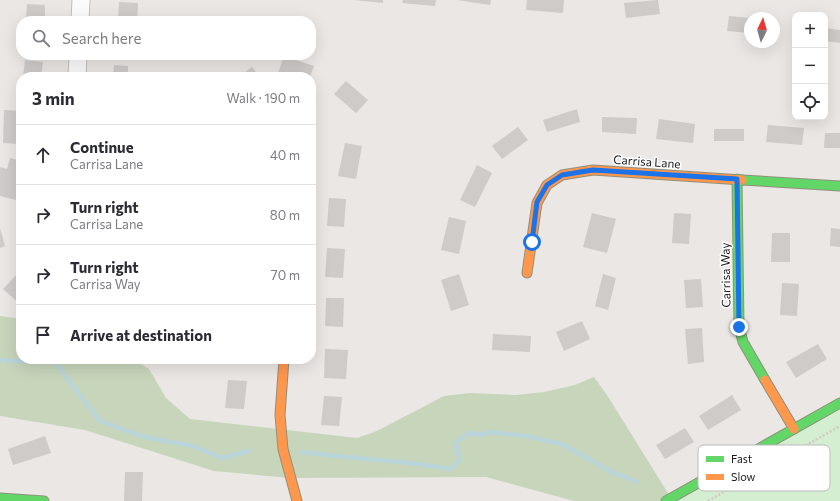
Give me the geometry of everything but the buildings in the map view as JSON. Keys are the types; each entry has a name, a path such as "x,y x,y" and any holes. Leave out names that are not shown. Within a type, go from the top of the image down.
{"street":[{"path":"80,16 81,0"},
{"path":"77,72 78,60"},
{"name":"Carrisa Lane","path":"527,273 537,202 547,185 562,175 593,170 840,186"},
{"name":"Carrisa Way","path":"737,179 739,327 743,342 750,355 794,429"},
{"path":"284,364 280,415 283,448 297,501"},
{"path":"766,445 840,402"},
{"path":"666,501 698,483"},
{"path":"0,498 44,501"}],"path":[{"path":"807,445 840,426"},
{"path":"708,501 726,491"}],"green space":[{"path":"0,316 16,318 16,364 140,364 149,369 166,398 190,419 357,438 377,431 444,396 470,393 516,395 544,392 575,385 594,377 607,395 671,498 666,501 574,501 486,477 290,478 214,471 85,430 0,416"},
{"path":"840,403 840,501 666,501 698,483 698,491 830,491 830,445 765,445"}],"waterway":[{"path":"0,360 16,361"},
{"path":"56,364 100,421 145,437 193,446 222,458 249,451"},
{"path":"302,452 451,469 460,459 455,443 469,433 480,435 490,432 526,436 562,444 612,472 637,482"}],"traffic: fast":[{"path":"737,179 739,327 743,342 765,380"},
{"path":"742,180 840,186"},
{"path":"765,445 840,403"},
{"path":"666,501 698,483"},
{"path":"0,498 44,501"}],"traffic: slow":[{"path":"527,273 537,203 547,185 562,175 593,170 742,180"},
{"path":"284,364 280,415 283,449 297,501"},
{"path":"765,380 794,429"}],"route":[{"path":"532,242 537,202 547,185 562,175 593,170 737,179 737,308 739,327"}]}
